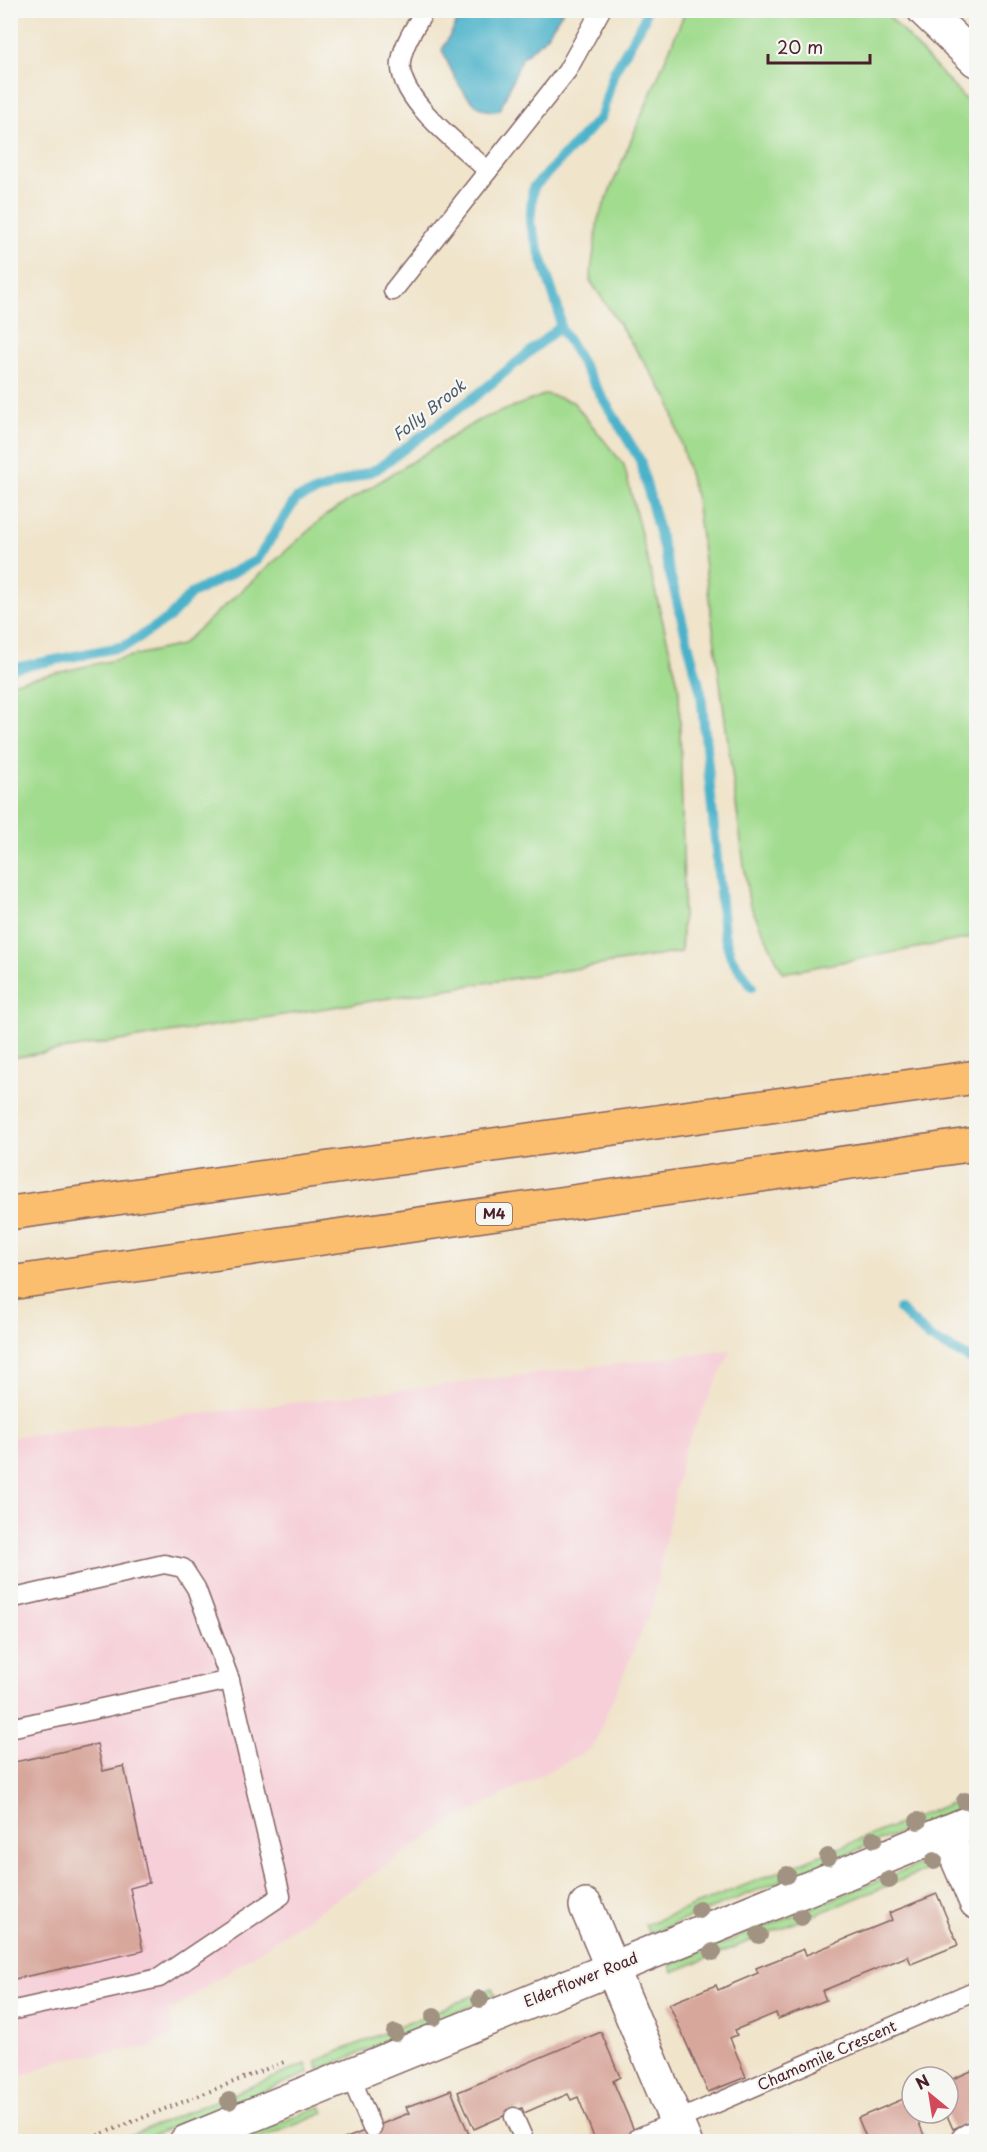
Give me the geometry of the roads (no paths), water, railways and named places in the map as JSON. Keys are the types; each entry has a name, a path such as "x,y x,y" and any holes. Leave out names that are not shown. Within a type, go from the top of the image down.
{"highway":[{"path":"10,1213 976,1077"},
{"name":"M4","path":"10,1283 976,1144"}],"street":[{"path":"924,10 976,60"},
{"name":"Elderflower Road","path":"186,2142 976,1820"},
{"path":"946,1832 976,1902"},
{"path":"586,1906 681,2132"},
{"path":"967,2142 976,2138"}],"lane":[{"path":"425,10 408,39 401,62 402,79 412,98 488,171"},
{"path":"393,291 567,71 601,10"},
{"path":"10,1599 164,1564 183,1568 196,1588 230,1680 281,1896 159,1978 10,2011"},
{"path":"10,1728 230,1680"},
{"name":"Chamomile Crescent","path":"637,2138 681,2132 976,1990"},
{"path":"350,2075 372,2128"},
{"path":"514,2117 525,2142"}],"water":[{"path":"463,11 563,11 545,38 522,58 500,110 490,111 471,101 457,81 442,50"}],"waterway":[{"name":"Folly Brook","path":"10,669 125,646 169,618 191,594 257,560 296,499 377,469 482,391 560,327 559,312 530,223 533,188 601,117 614,72 644,20 646,10"},
{"path":"560,327 640,460 701,693 724,934 731,957 752,987"},
{"path":"899,1309 930,1338 976,1362"}]}
